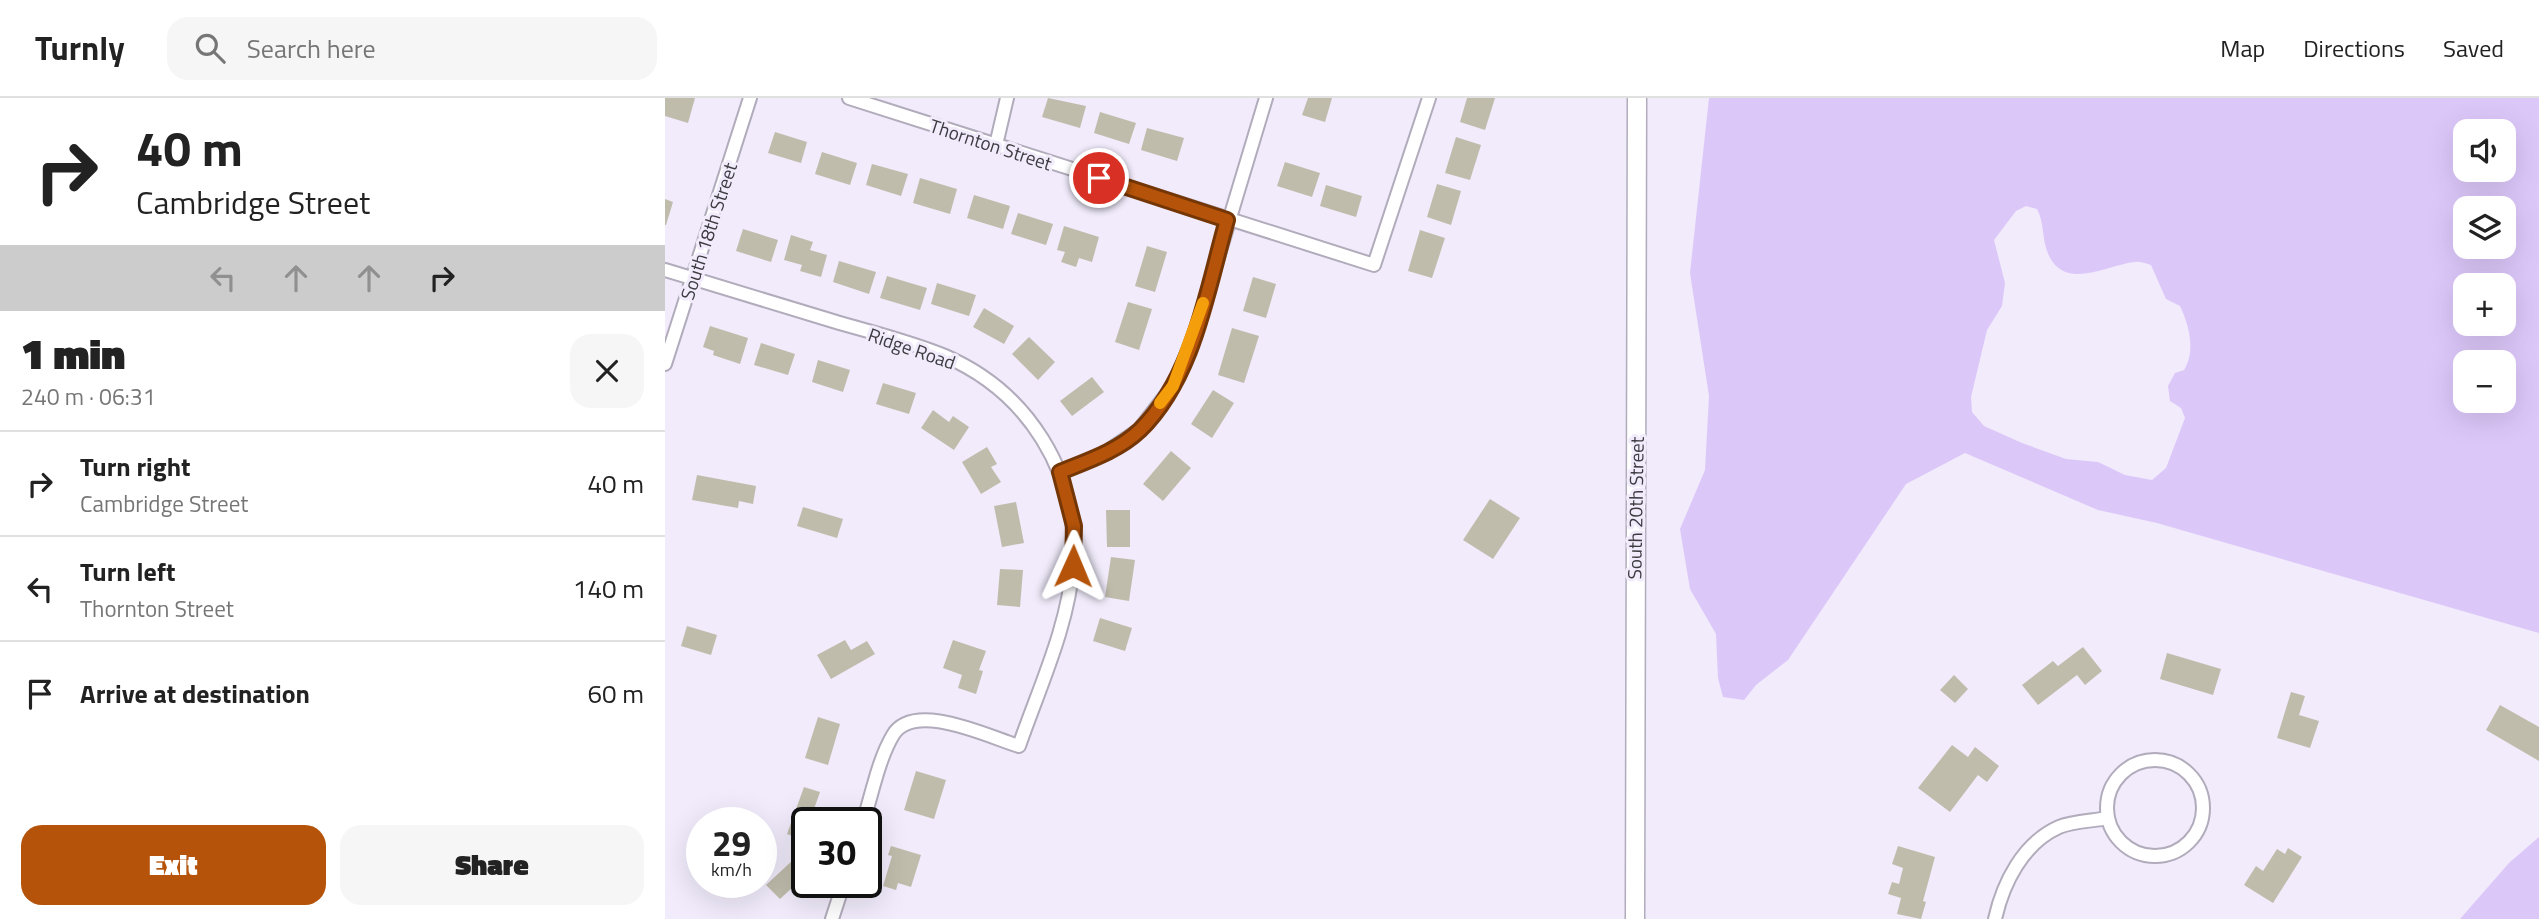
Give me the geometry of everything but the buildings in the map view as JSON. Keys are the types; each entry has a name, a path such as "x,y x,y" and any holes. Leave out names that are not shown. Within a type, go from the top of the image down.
{"main road":[{"name":"South 20th Street","path":"1635,919 1637,98"}],"street":[{"name":"South 18th Street","path":"665,364 750,98"},
{"name":"Thornton Street","path":"849,98 1374,265 1429,98"},
{"path":"996,145 1007,98"},
{"path":"1060,472 1102,455 1139,430 1173,386 1195,334 1227,220 1266,98"},
{"name":"Ridge Road","path":"665,270 915,346 974,371 1023,412 1048,446 1060,472 1074,526 1073,566 1061,622 1019,746 928,717 908,723 894,733 868,807"},
{"path":"2151,759 2165,760 2191,775 2203,801 2199,829 2191,841 2167,855 2146,855 2126,847 2116,837 2108,818 2108,796 2113,782 2123,771 2151,759"},
{"path":"1995,919 2012,872 2029,848 2059,827 2108,818"},
{"path":"832,919 839,898"}],"shaded area":[{"path":"1709,98 2539,98 2539,633 2157,523 2098,510 1965,453 1906,484 1788,660 1756,685 1744,700 1723,697 1718,678 1716,634 1690,589 1680,529 1705,470 1709,396 1690,273","holes":["2026,206 2037,209 2047,251 2054,264 2064,271 2087,273 2135,262 2145,263 2151,265 2166,299 2180,306 2188,330 2190,355 2184,370 2175,373 2168,386 2170,401 2181,408 2185,418 2166,468 2152,480 2125,475 2098,462 2066,459 2022,443 1984,426 1972,412 1971,397 1987,330 2002,306 2005,283 1994,240 2016,211"]},
{"path":"2539,837 2539,919 2460,919 2509,863"}],"slow traffic":[{"path":"1160,403 1173,386 1195,334 1203,303"}],"route":[{"path":"1073,566 1074,526 1066,485 1060,472 1102,455 1139,430 1173,386 1195,334 1227,220 1099,178"}]}
